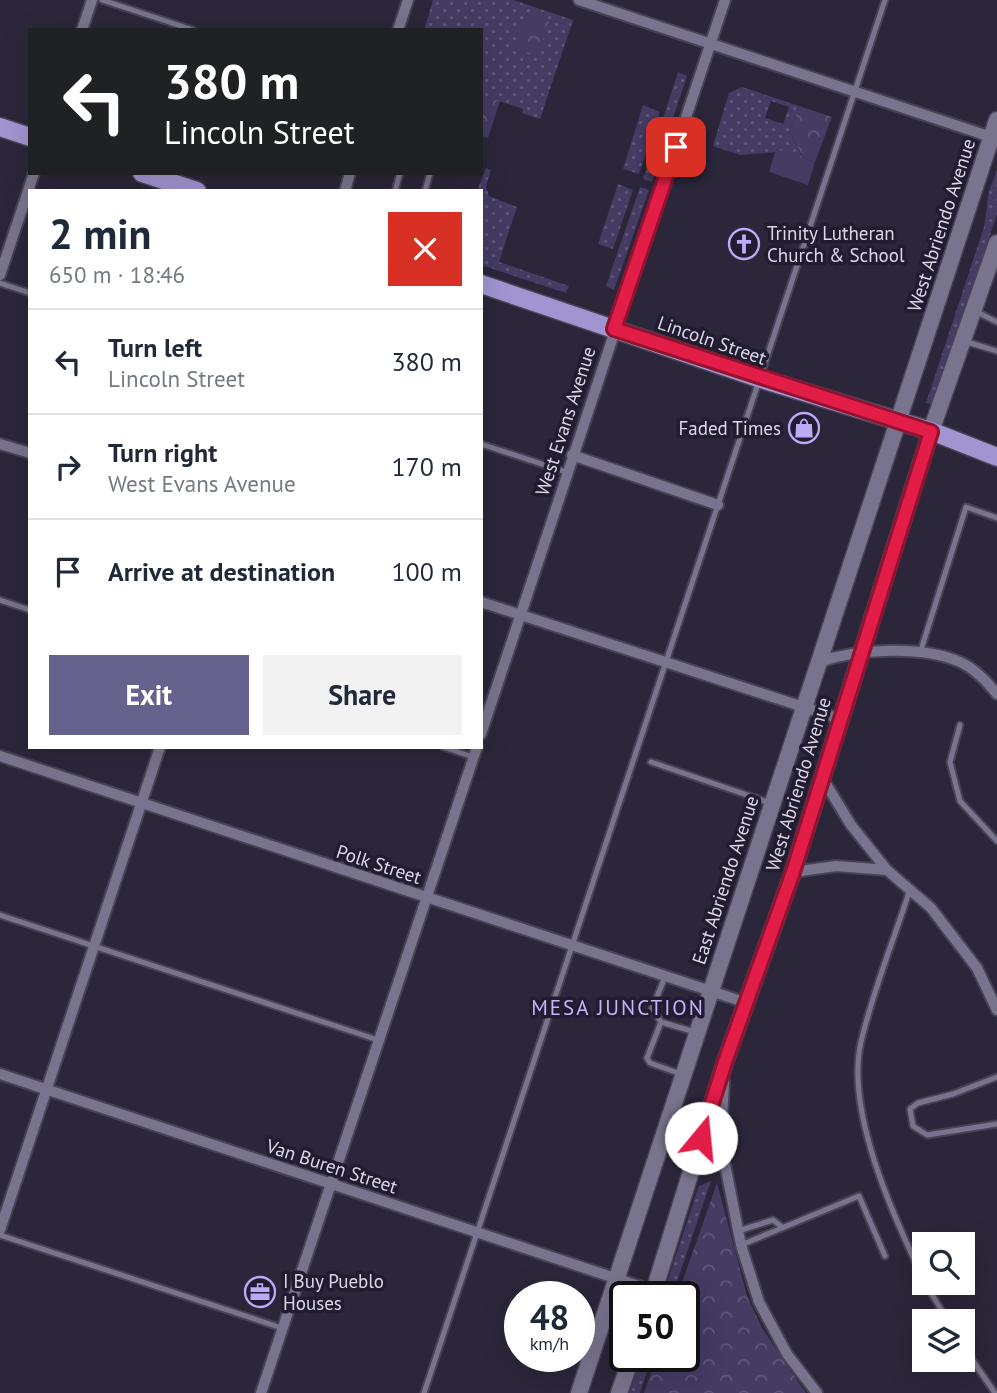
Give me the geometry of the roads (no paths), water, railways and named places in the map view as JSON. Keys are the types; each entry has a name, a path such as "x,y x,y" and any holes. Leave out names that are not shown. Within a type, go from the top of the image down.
{"main road":[{"name":"West Abriendo Avenue","path":"900,422 994,138 997,120"},
{"path":"0,127 28,136"},
{"path":"148,175 191,189"},
{"name":"West Abriendo Avenue","path":"657,1281 725,1062 793,872 931,432 997,243"},
{"name":"Lincoln Street","path":"483,286 758,378 931,432 997,457"},
{"name":"East Abriendo Avenue","path":"579,1393 803,707 900,422"},
{"path":"620,1393 627,1372"}],"street":[{"path":"83,28 92,0"},
{"path":"399,28 408,0"},
{"path":"579,0 994,138"},
{"name":"West Evans Avenue","path":"483,728 725,0"},
{"path":"0,275 28,191"},
{"path":"0,444 28,452"},
{"path":"572,455 718,505"},
{"path":"483,602 840,719"},
{"path":"819,662 862,651 920,653 960,662 992,682 997,694"},
{"path":"0,1232 159,749"},
{"path":"261,1393 475,752"},
{"name":"Polk Street","path":"0,756 747,1003"},
{"path":"822,779 851,825 887,870 931,908 977,968 997,1010"},
{"path":"793,872 836,866 887,870"},
{"path":"725,1062 721,1144 741,1245 759,1302 787,1354 817,1393"},
{"name":"Van Buren Street","path":"0,1074 618,1280"}],"lane":[{"path":"102,0 187,28"},
{"path":"424,1393 885,0"},
{"path":"0,283 28,292"},
{"path":"974,310 997,322"},
{"path":"964,341 997,351"},
{"path":"483,445 566,472"},
{"path":"920,653 967,507 997,518"},
{"path":"0,600 28,609"},
{"path":"960,725 950,762 960,801 997,841"},
{"path":"456,749 475,752"},
{"path":"651,762 773,803"},
{"path":"909,889 860,1044 859,1085 873,1159 912,1251"},
{"path":"0,915 378,1040"},
{"path":"665,977 652,1009 661,1022 697,1033"},
{"path":"661,1022 648,1058 650,1063 683,1075"},
{"path":"997,1077 953,1094 918,1103 911,1110 913,1126 927,1135 997,1124"},
{"path":"741,1245 859,1196 885,1256"},
{"path":"738,1231 773,1220 782,1227"},
{"path":"0,1232 282,1328"},
{"path":"975,1364 995,1393"}],"place":[{"name":"Trinity Lutheran Church & School","path":"744,244"},
{"name":"Faded Times","path":"804,428"},
{"name":"I Buy Pueblo Houses","path":"260,1292"}],"district":[{"name":"MESA JUNCTION","path":"618,1008"}]}
